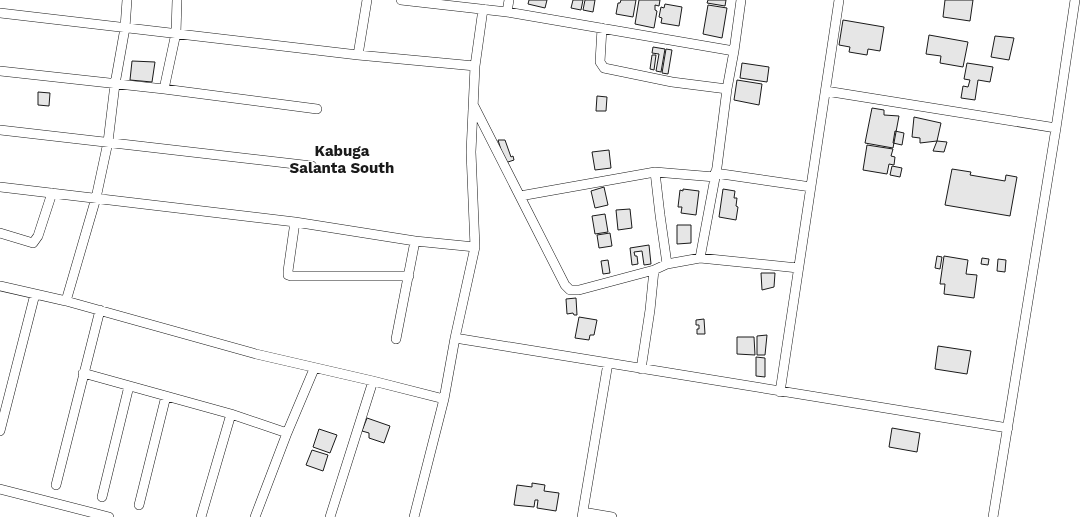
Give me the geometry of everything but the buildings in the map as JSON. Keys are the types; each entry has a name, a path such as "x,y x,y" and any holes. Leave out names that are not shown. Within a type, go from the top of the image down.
{"street":[{"path":"66,301 96,198 108,142 115,84 125,28 127,0"},
{"path":"164,89 176,33 177,0"},
{"path":"358,55 367,0"},
{"path":"401,0 507,12 734,51"},
{"path":"507,12 509,0"},
{"path":"700,258 715,175 741,0"},
{"path":"780,392 839,0"},
{"path":"994,517 1076,0"},
{"path":"414,517 444,399 455,338 475,247 471,152 475,66 483,9"},
{"path":"0,13 358,55 475,66"},
{"path":"602,28 600,62 604,68 672,82 727,89"},
{"path":"0,71 164,89 317,109"},
{"path":"826,91 1056,128"},
{"path":"473,106 565,285 570,290 579,290 654,270 667,264 700,258 798,268"},
{"path":"0,130 312,166"},
{"path":"520,196 655,172 715,175 811,187"},
{"path":"655,172 667,264"},
{"path":"0,187 294,222 415,241 475,247"},
{"path":"0,233 33,243 38,236 52,193"},
{"path":"294,222 288,275 409,276"},
{"path":"396,339 415,241"},
{"path":"641,369 650,310 654,270"},
{"path":"0,286 66,301 314,369 373,381 444,399"},
{"path":"0,430 35,294"},
{"path":"56,484 100,310"},
{"path":"455,338 1008,428"},
{"path":"608,363 582,514 612,517"},
{"path":"255,517 287,433 314,369"},
{"path":"83,374 231,414 287,433"},
{"path":"330,517 373,381"},
{"path":"102,497 129,386"},
{"path":"139,505 166,396"},
{"path":"201,517 231,414"},
{"path":"0,489 109,517"}],"district":[{"name":"Kabuga Salanta South","path":"342,160"}]}
